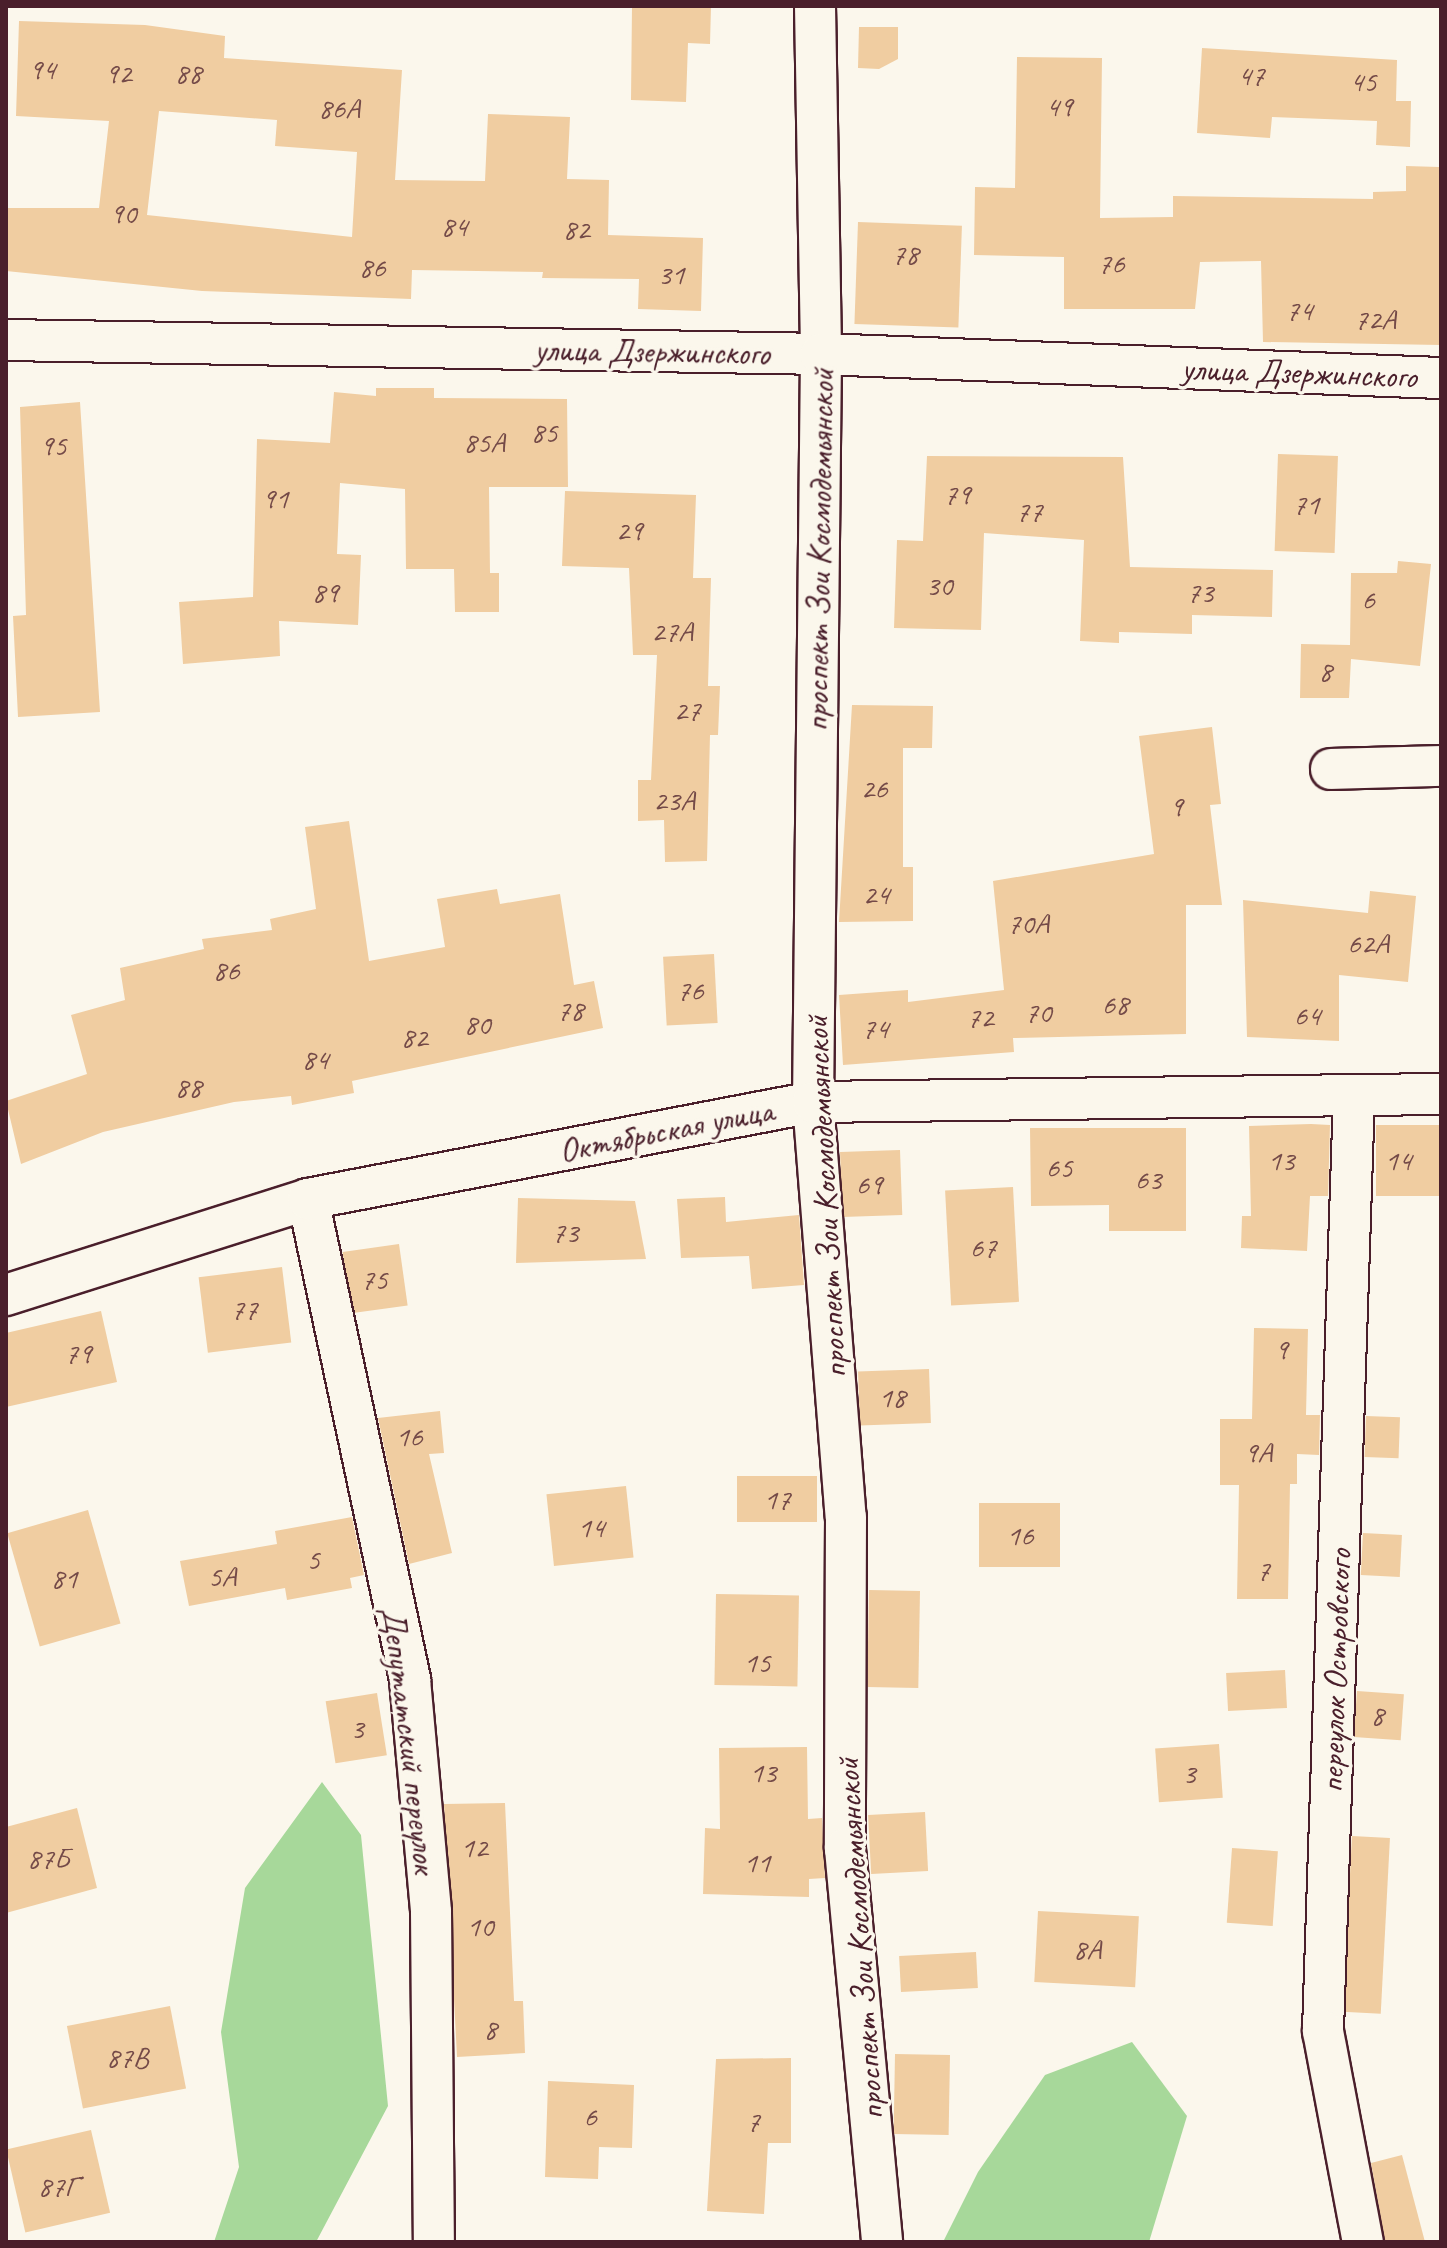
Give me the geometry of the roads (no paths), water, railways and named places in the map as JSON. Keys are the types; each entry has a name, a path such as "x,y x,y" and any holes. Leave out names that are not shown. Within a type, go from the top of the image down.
{"street":[{"name":"проспект Зои Космодемьянской","path":"815,6 821,354 813,1102 846,1517 845,1849 882,2242"},
{"name":"улица Дзержинского","path":"6,340 821,354 1441,378"},
{"path":"1331,769 1441,766"},
{"name":"Октябрьская улица","path":"6,1295 308,1199 813,1102 1441,1094"},
{"name":"переулок Островского","path":"1354,1096 1323,2031 1363,2242"},
{"name":"Депутатский переулок","path":"308,1199 410,1680 431,1912 434,2242"}]}
